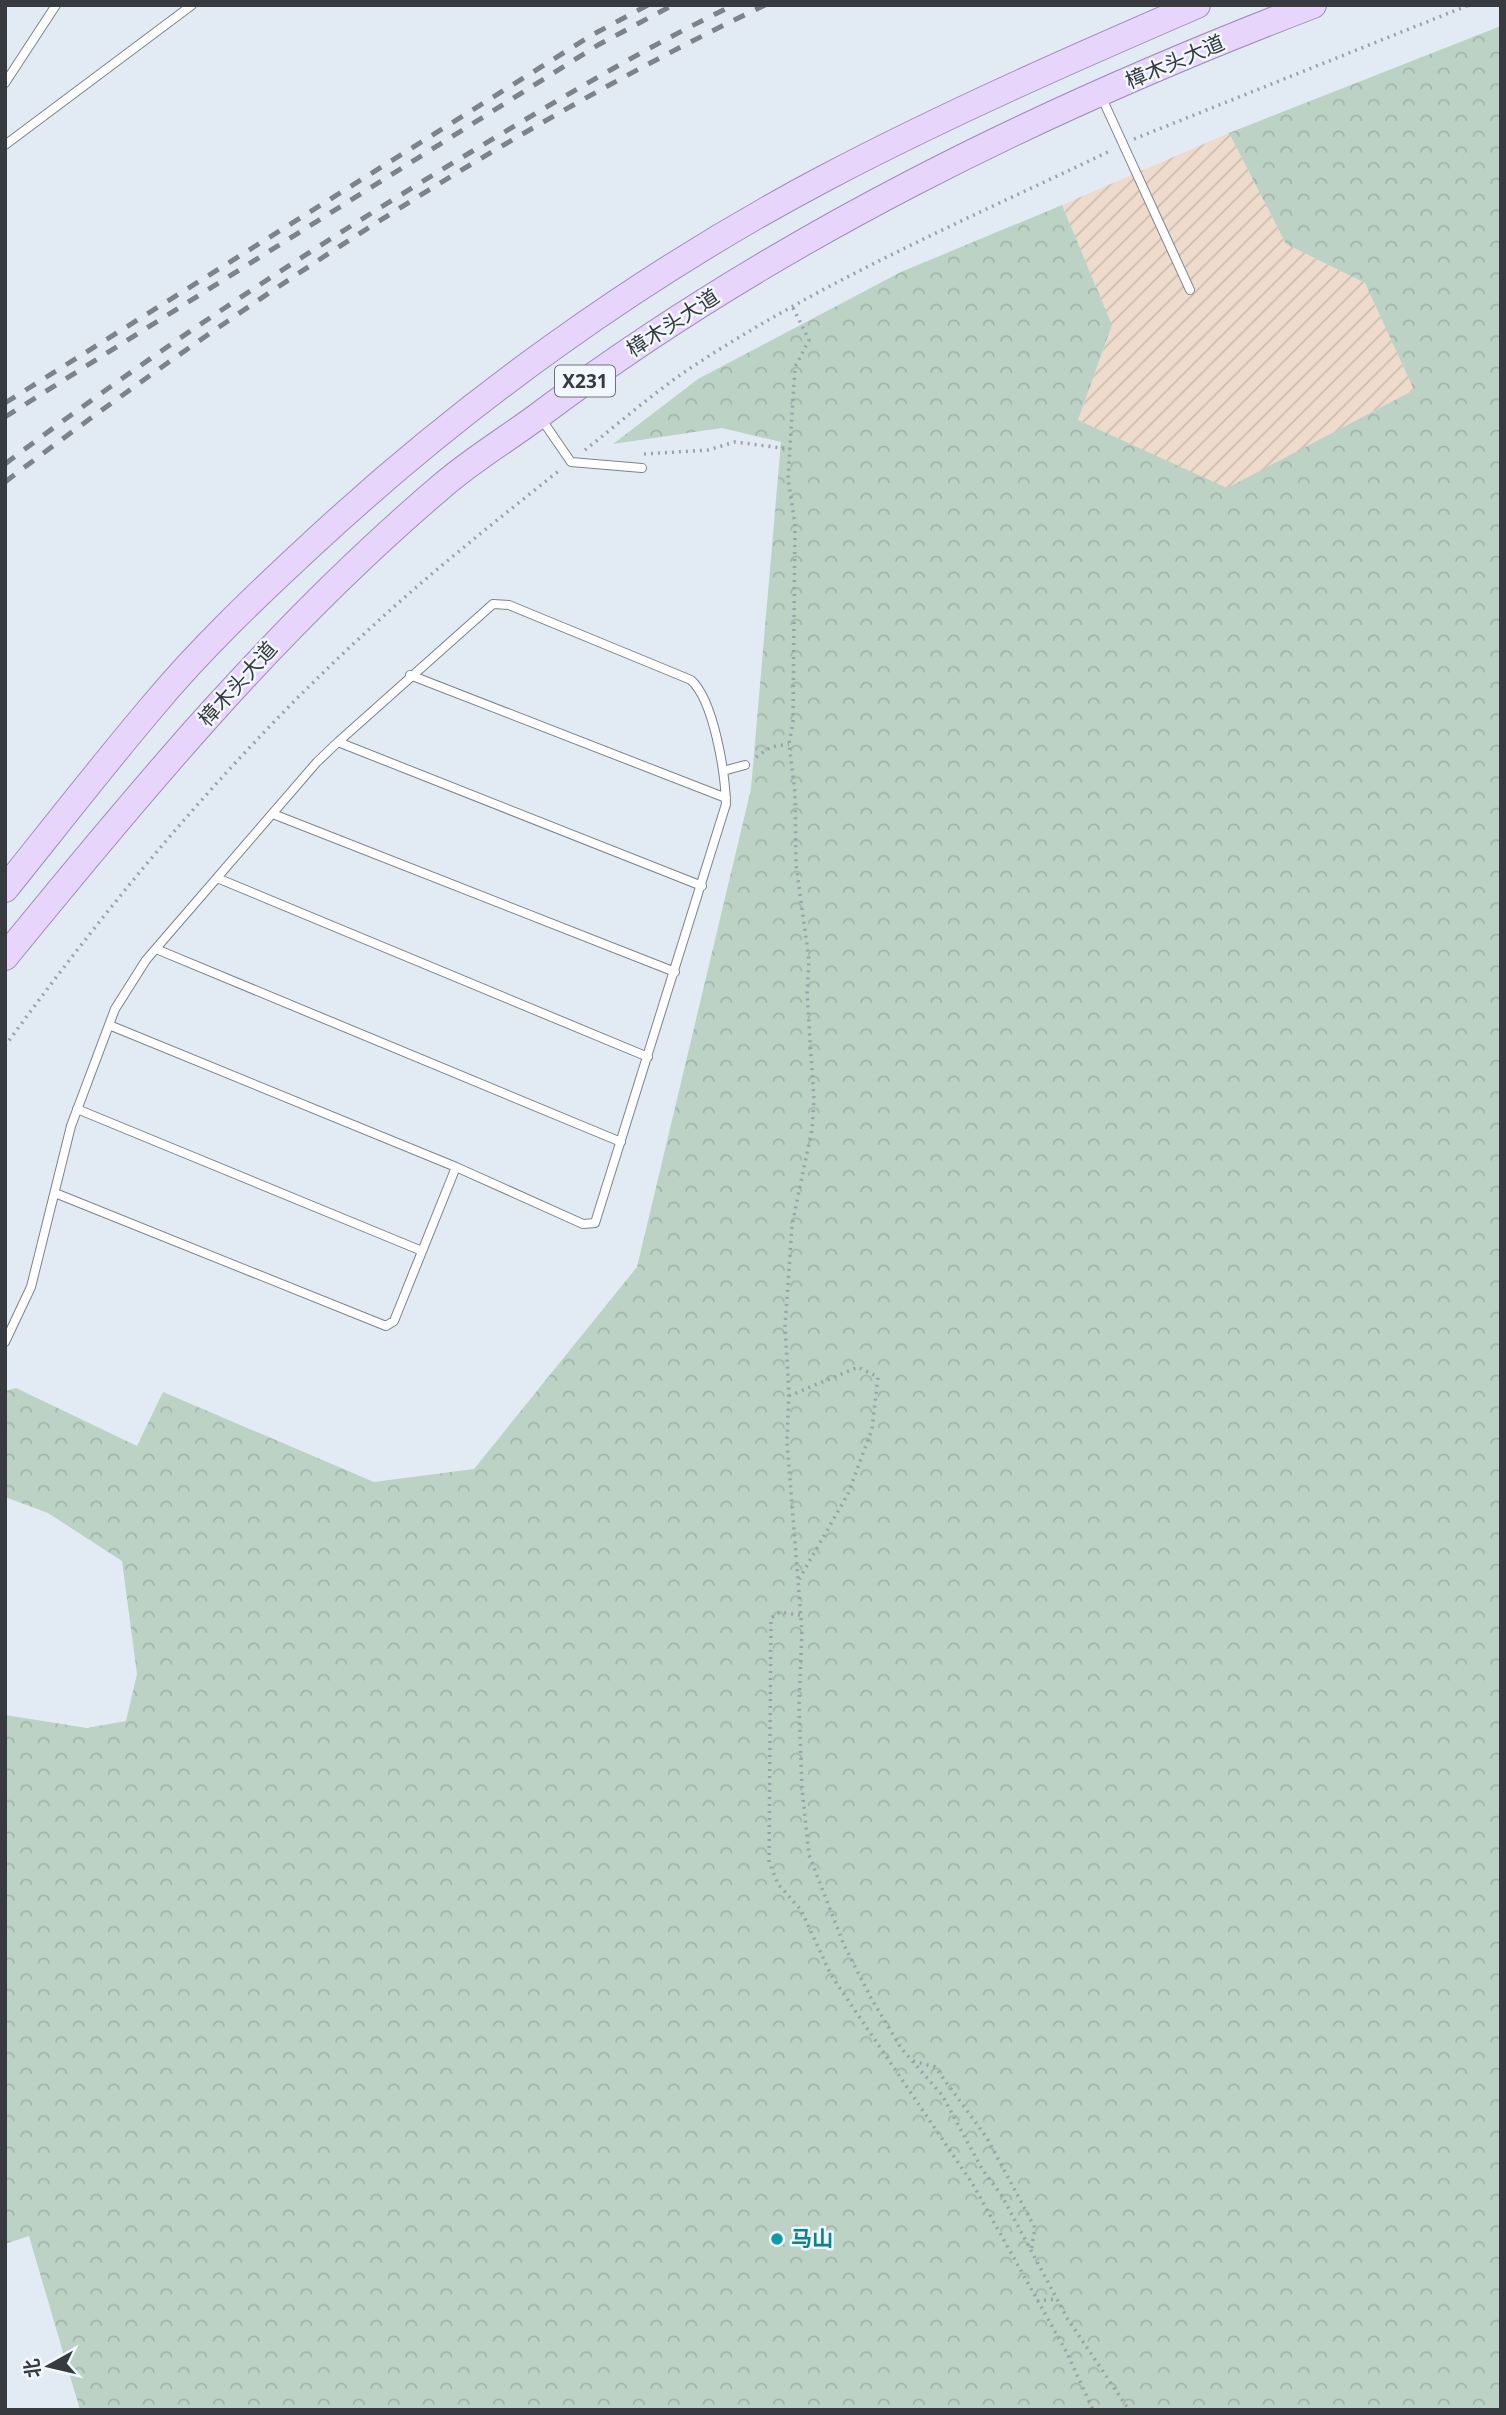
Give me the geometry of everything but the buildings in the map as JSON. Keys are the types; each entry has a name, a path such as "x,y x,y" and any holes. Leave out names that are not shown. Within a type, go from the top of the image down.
{"main road":[{"name":"樟木头大道","path":"5,889 154,704 231,624 312,544 420,451 516,376 601,314 703,247 827,177 1033,77 1197,5"},
{"name":"樟木头大道","path":"5,957 116,821 252,666 301,616 445,483 586,380 729,286 847,217 1100,95 1313,5"}],"lane":[{"path":"5,83 56,5"},
{"path":"5,145 192,5"},
{"path":"1100,95 1190,290"},
{"path":"539,416 571,462 642,468"},
{"path":"5,1342 31,1287 77,1108 109,1025 131,982 217,878 338,742 410,675 485,608 493,604 509,605 691,680 705,697 723,771 726,798 702,886 597,1219 587,1226 456,1167 109,1025"},
{"path":"410,675 726,798"},
{"path":"338,742 702,886"},
{"path":"723,771 745,765"},
{"path":"273,814 675,972"},
{"path":"217,878 648,1057"},
{"path":"156,949 621,1142"},
{"path":"77,1108 422,1251"},
{"path":"55,1193 386,1326 394,1321 456,1167"}],"path":[{"path":"5,1046 121,892 263,736 374,624 474,537 686,372 844,279 1123,144 1469,5"},
{"path":"793,308 809,340 795,367 788,487 795,524 793,729 789,744 795,792 796,865 809,960 807,993 814,1100 812,1129 787,1265 785,1327 789,1394 787,1442 800,1615 802,1789 809,1855 850,1955 871,1998 911,2061 942,2095 1056,2299 1129,2410"},
{"path":"624,467 638,454 708,450 727,443 790,449"},
{"path":"745,765 771,747 789,744"},
{"path":"789,1394 858,1367 878,1377 872,1429 848,1494 797,1582"},
{"path":"800,1615 780,1612 771,1618 769,1862 772,1873 801,1910 831,1975 972,2183 1068,2354 1093,2410"},
{"path":"911,2061 935,2067 987,2138 1035,2228 1031,2251"},
{"path":"1037,2301 1056,2299"}],"shaded area":[{"path":"1229,133 1286,244 1365,283 1414,390 1227,489 1078,420 1112,325 1062,205"}],"green space":[{"path":"1501,26 1501,2410 80,2410 29,2236 5,2244 5,1715 87,1728 126,1721 137,1674 122,1561 48,1513 5,1497 5,1391 16,1388 137,1446 163,1392 374,1482 474,1469 637,1267 751,789 781,442 722,428 613,444 698,379 901,272 1062,205 1112,325 1078,420 1227,488 1414,390 1365,283 1286,244 1229,133"}],"railway":[{"path":"5,403 592,35 648,5"},
{"path":"5,417 598,45 673,5"},
{"path":"5,464 174,342 348,228 598,77 734,5"},
{"path":"5,482 185,350 373,225 567,109 765,5"}],"place":[{"name":"马山","path":"777,2239"}]}
